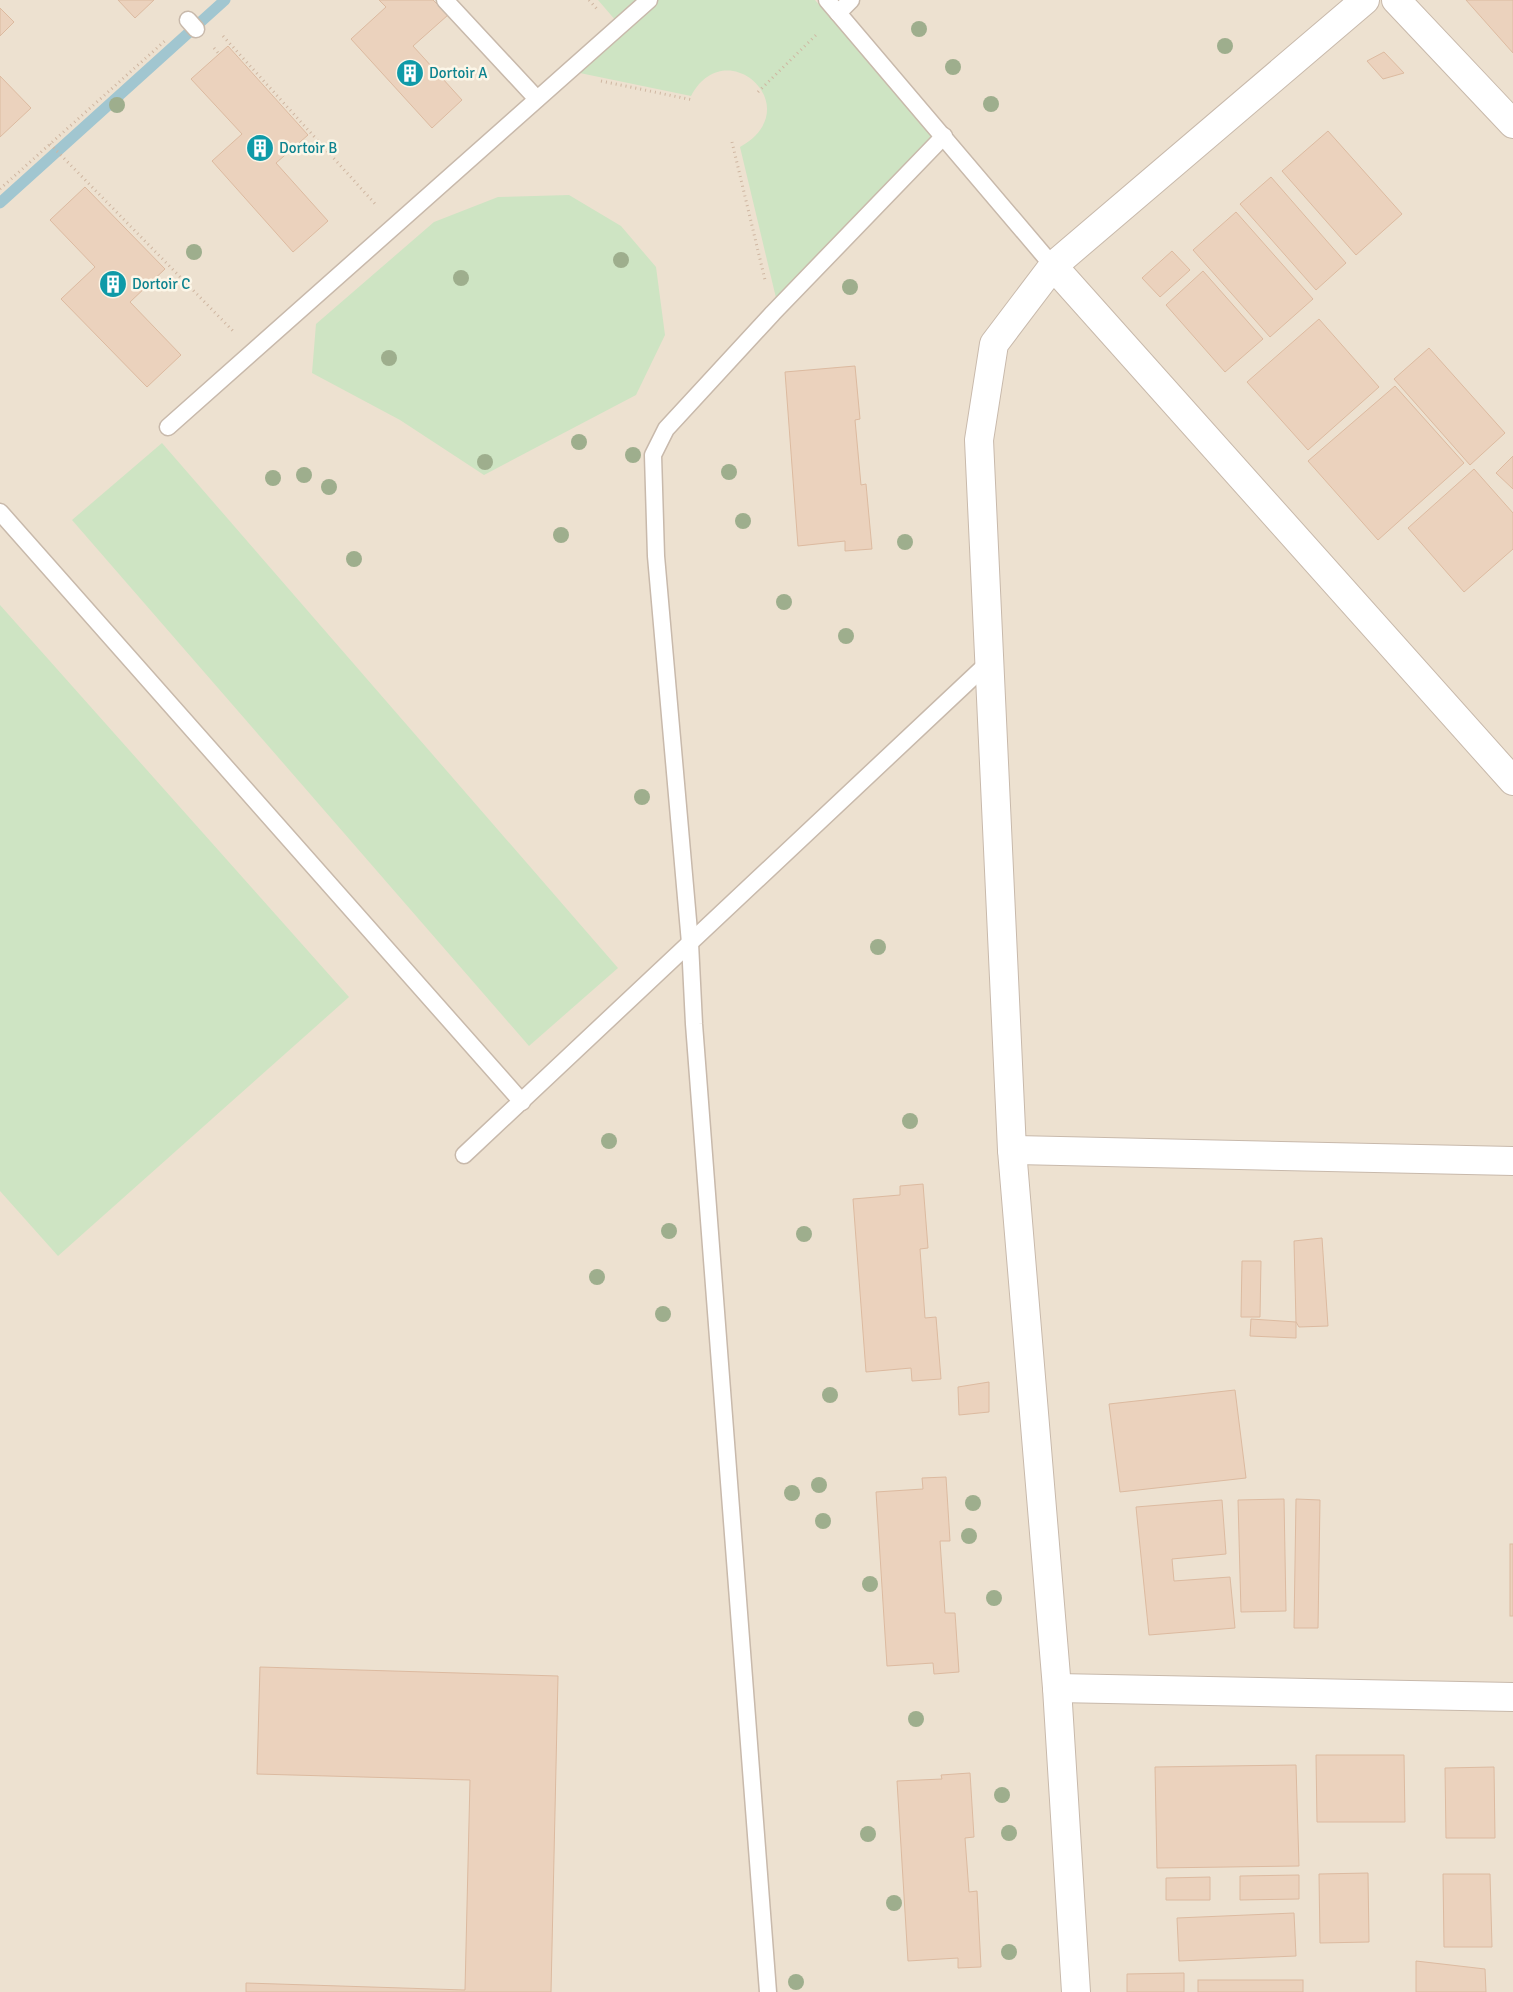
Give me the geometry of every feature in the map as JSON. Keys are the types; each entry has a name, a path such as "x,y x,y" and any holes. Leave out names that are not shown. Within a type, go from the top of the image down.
{"street":[{"path":"1076,1992 1057,1688 1012,1150 979,440 994,344 1053,266 1365,0"},
{"path":"1396,0 1513,124"},
{"path":"1053,266 1513,780"},
{"path":"1012,1150 1513,1161"},
{"path":"1057,1688 1513,1697"}],"lane":[{"path":"445,0 537,99"},
{"path":"168,427 396,227 649,0"},
{"path":"827,0 1053,266"},
{"path":"838,13 852,0"},
{"path":"768,1992 694,1024 690,943 656,556 654,455 666,429 772,313 944,136"},
{"path":"0,512 522,1102"},
{"path":"464,1155 989,662"}],"path":[{"path":"758,92 838,13"},
{"path":"0,189 50,144 192,24"},
{"path":"221,34 396,227"},
{"path":"566,73 693,100"},
{"path":"732,142 772,313"},
{"path":"50,144 253,352"}],"shaded area":[{"path":"0,0 1513,0 1513,1992 0,1992"}],"green space":[{"path":"598,0 815,0 936,137 777,302 740,147 759,131 767,113 764,96 755,82 740,73 723,71 706,78 691,96 575,72 623,29"},
{"path":"569,195 621,226 656,267 665,335 636,395 484,475 400,420 312,373 316,324 434,222 498,197"},
{"path":"162,443 618,968 529,1046 72,520"},
{"path":"0,605 349,997 58,1256 0,1191"}],"building":[{"path":"118,0 154,0 135,18"},
{"name":"Dortoir A","path":"379,0 433,0 448,15 413,46 462,100 432,128 351,39 386,7"},
{"path":"1466,0 1513,0 1513,53"},
{"path":"0,8 14,22 0,36"},
{"name":"Dortoir B","path":"228,46 308,135 276,163 328,221 293,252 212,161 242,134 191,79"},
{"path":"1384,52 1404,73 1383,79 1367,61"},
{"path":"0,76 31,108 0,137"},
{"path":"1328,131 1402,214 1356,255 1282,171"},
{"path":"1271,177 1346,263 1316,290 1240,204"},
{"name":"Dortoir C","path":"85,187 165,269 130,302 181,355 147,387 61,299 95,267 50,220"},
{"path":"1236,212 1313,299 1270,337 1193,250"},
{"path":"1172,251 1190,270 1160,297 1142,278"},
{"path":"1203,271 1263,339 1225,372 1166,305"},
{"path":"1319,319 1379,387 1308,450 1247,382"},
{"path":"1429,348 1505,433 1470,465 1394,379"},
{"path":"855,366 860,419 855,420 861,485 866,484 872,549 845,551 845,541 798,546 785,372"},
{"path":"1395,386 1464,463 1378,540 1308,461"},
{"path":"1513,456 1513,489 1496,473"},
{"path":"1474,469 1513,513 1513,549 1464,592 1408,528"},
{"path":"923,1184 928,1248 920,1249 925,1318 936,1317 941,1379 912,1381 911,1368 866,1372 853,1199 900,1195 900,1186"},
{"path":"1322,1238 1328,1326 1299,1327 1296,1322 1294,1241"},
{"path":"1242,1261 1261,1261 1260,1317 1241,1317"},
{"path":"1251,1319 1296,1322 1296,1338 1250,1336"},
{"path":"989,1382 989,1412 959,1415 958,1387"},
{"path":"1235,1390 1246,1478 1120,1492 1109,1404"},
{"path":"946,1477 950,1541 940,1541 945,1613 955,1613 959,1672 934,1674 933,1663 887,1666 876,1492 923,1489 922,1478"},
{"path":"1284,1499 1286,1611 1241,1612 1238,1500"},
{"path":"1296,1499 1320,1500 1318,1628 1294,1628"},
{"path":"1222,1500 1226,1554 1172,1559 1174,1581 1230,1577 1235,1628 1149,1635 1136,1507"},
{"path":"1510,1544 1513,1544 1513,1616 1510,1616"},
{"path":"260,1667 558,1676 551,1992 246,1992 246,1983 465,1990 470,1780 257,1774"},
{"path":"1316,1755 1404,1755 1405,1822 1317,1822"},
{"path":"1296,1765 1299,1866 1157,1868 1155,1767"},
{"path":"1494,1767 1495,1838 1446,1838 1445,1768"},
{"path":"970,1773 974,1837 965,1838 969,1892 977,1891 981,1967 958,1968 958,1958 908,1961 897,1781 942,1779 941,1775"},
{"path":"1368,1873 1369,1942 1320,1943 1319,1874"},
{"path":"1443,1874 1490,1874 1492,1947 1444,1947"},
{"path":"1299,1875 1299,1899 1240,1900 1240,1876"},
{"path":"1210,1877 1210,1900 1166,1900 1166,1878"},
{"path":"1294,1913 1296,1956 1179,1961 1177,1918"},
{"path":"1416,1961 1485,1969 1486,1992 1416,1992"},
{"path":"1184,1973 1184,1992 1127,1992 1127,1974"},
{"path":"1198,1980 1303,1980 1303,1992 1198,1992"}],"waterway":[{"path":"0,203 225,0"}],"place":[{"name":"Dortoir A","path":"410,73"},
{"name":"Dortoir B","path":"260,148"},
{"name":"Dortoir C","path":"113,284"}]}
